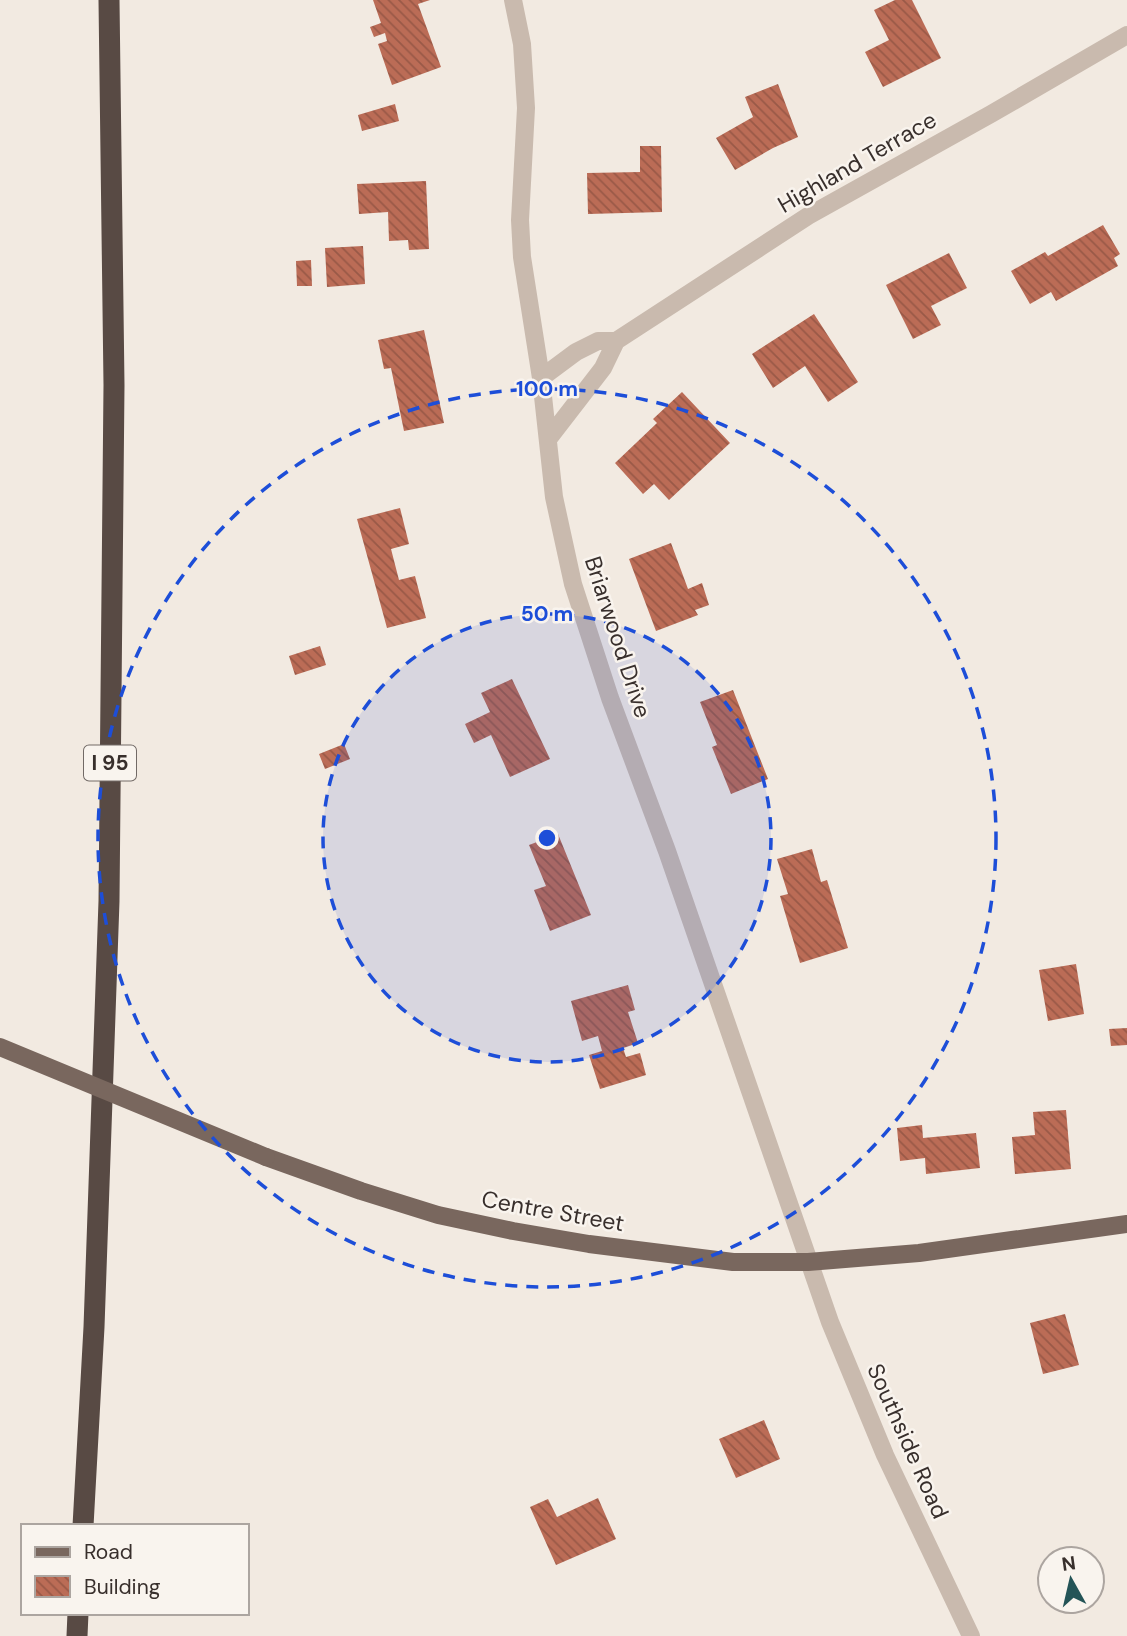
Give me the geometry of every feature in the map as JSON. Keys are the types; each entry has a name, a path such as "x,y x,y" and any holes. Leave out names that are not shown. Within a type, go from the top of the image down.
{"highway":[{"name":"I 95","path":"83,1524 94,1327 109,901 114,384 109,0"},
{"path":"77,1636 78,1615"}],"main road":[{"name":"Centre Street","path":"0,1047 266,1157 361,1191 425,1211 513,1231 589,1244 733,1262 808,1262 919,1253 1127,1224"}],"street":[{"name":"Briarwood Drive","path":"513,0 522,44 526,108 520,220 522,257 541,378 554,497 573,584 610,698 667,850 808,1262"},
{"name":"Highland Terrace","path":"549,438 603,368 616,341 808,216 1127,35"},
{"name":"Highland Terrace","path":"541,378 576,352 597,341 616,341"},
{"name":"Southside Road","path":"808,1262 885,1455 971,1636"}],"building":[{"path":"373,0 430,0 418,4 441,67 392,85 378,44 387,41 385,33 374,37 370,27 381,23"},
{"path":"895,0 912,0 941,58 883,87 865,52 889,40 874,10"},
{"path":"778,84 798,137 735,170 716,138 753,117 745,97"},
{"path":"395,104 399,121 362,131 358,115"},
{"path":"640,146 661,146 662,212 588,214 587,173 640,172"},
{"path":"426,181 429,249 409,250 408,240 389,241 388,212 359,214 357,184"},
{"path":"1103,225 1120,254 1114,258 1118,266 1056,301 1051,292 1030,304 1011,271 1045,252 1048,256"},
{"path":"363,246 365,284 327,287 325,248"},
{"path":"949,253 967,288 931,306 941,325 913,339 886,285"},
{"path":"311,260 312,286 297,286 296,261"},
{"path":"814,314 858,382 828,402 805,366 773,388 752,354"},
{"path":"424,330 444,423 404,431 391,368 384,369 378,340"},
{"path":"682,392 730,443 669,500 654,484 643,494 615,463 657,423 653,419"},
{"path":"400,508 409,544 391,549 399,580 415,576 426,618 387,628 357,519"},
{"path":"671,543 688,589 702,583 709,605 695,610 698,615 656,631 629,559"},
{"path":"320,646 326,665 295,675 289,656"},
{"path":"512,679 550,759 510,777 491,735 474,743 465,724 490,712 481,693"},
{"path":"733,690 768,779 731,794 712,747 717,745 700,702"},
{"path":"344,744 350,759 325,769 319,754"},
{"path":"558,834 591,915 550,931 534,890 546,886 529,845"},
{"path":"812,849 821,882 827,880 848,948 800,963 780,896 788,894 777,859"},
{"path":"1076,964 1084,1014 1048,1021 1039,970"},
{"path":"628,985 635,1010 628,1012 638,1043 623,1048 626,1057 640,1053 646,1075 600,1089 589,1055 602,1051 598,1036 582,1041 571,1001"},
{"path":"1127,1028 1127,1045 1111,1046 1109,1029"},
{"path":"1066,1110 1071,1169 1015,1174 1012,1137 1035,1135 1033,1112"},
{"path":"922,1125 923,1138 976,1133 980,1168 926,1174 925,1158 900,1161 897,1128"},
{"path":"1065,1314 1079,1365 1043,1374 1030,1323"},
{"path":"764,1420 780,1459 736,1478 719,1439"},
{"path":"598,1498 616,1539 556,1565 530,1507 548,1499 557,1517"}]}
